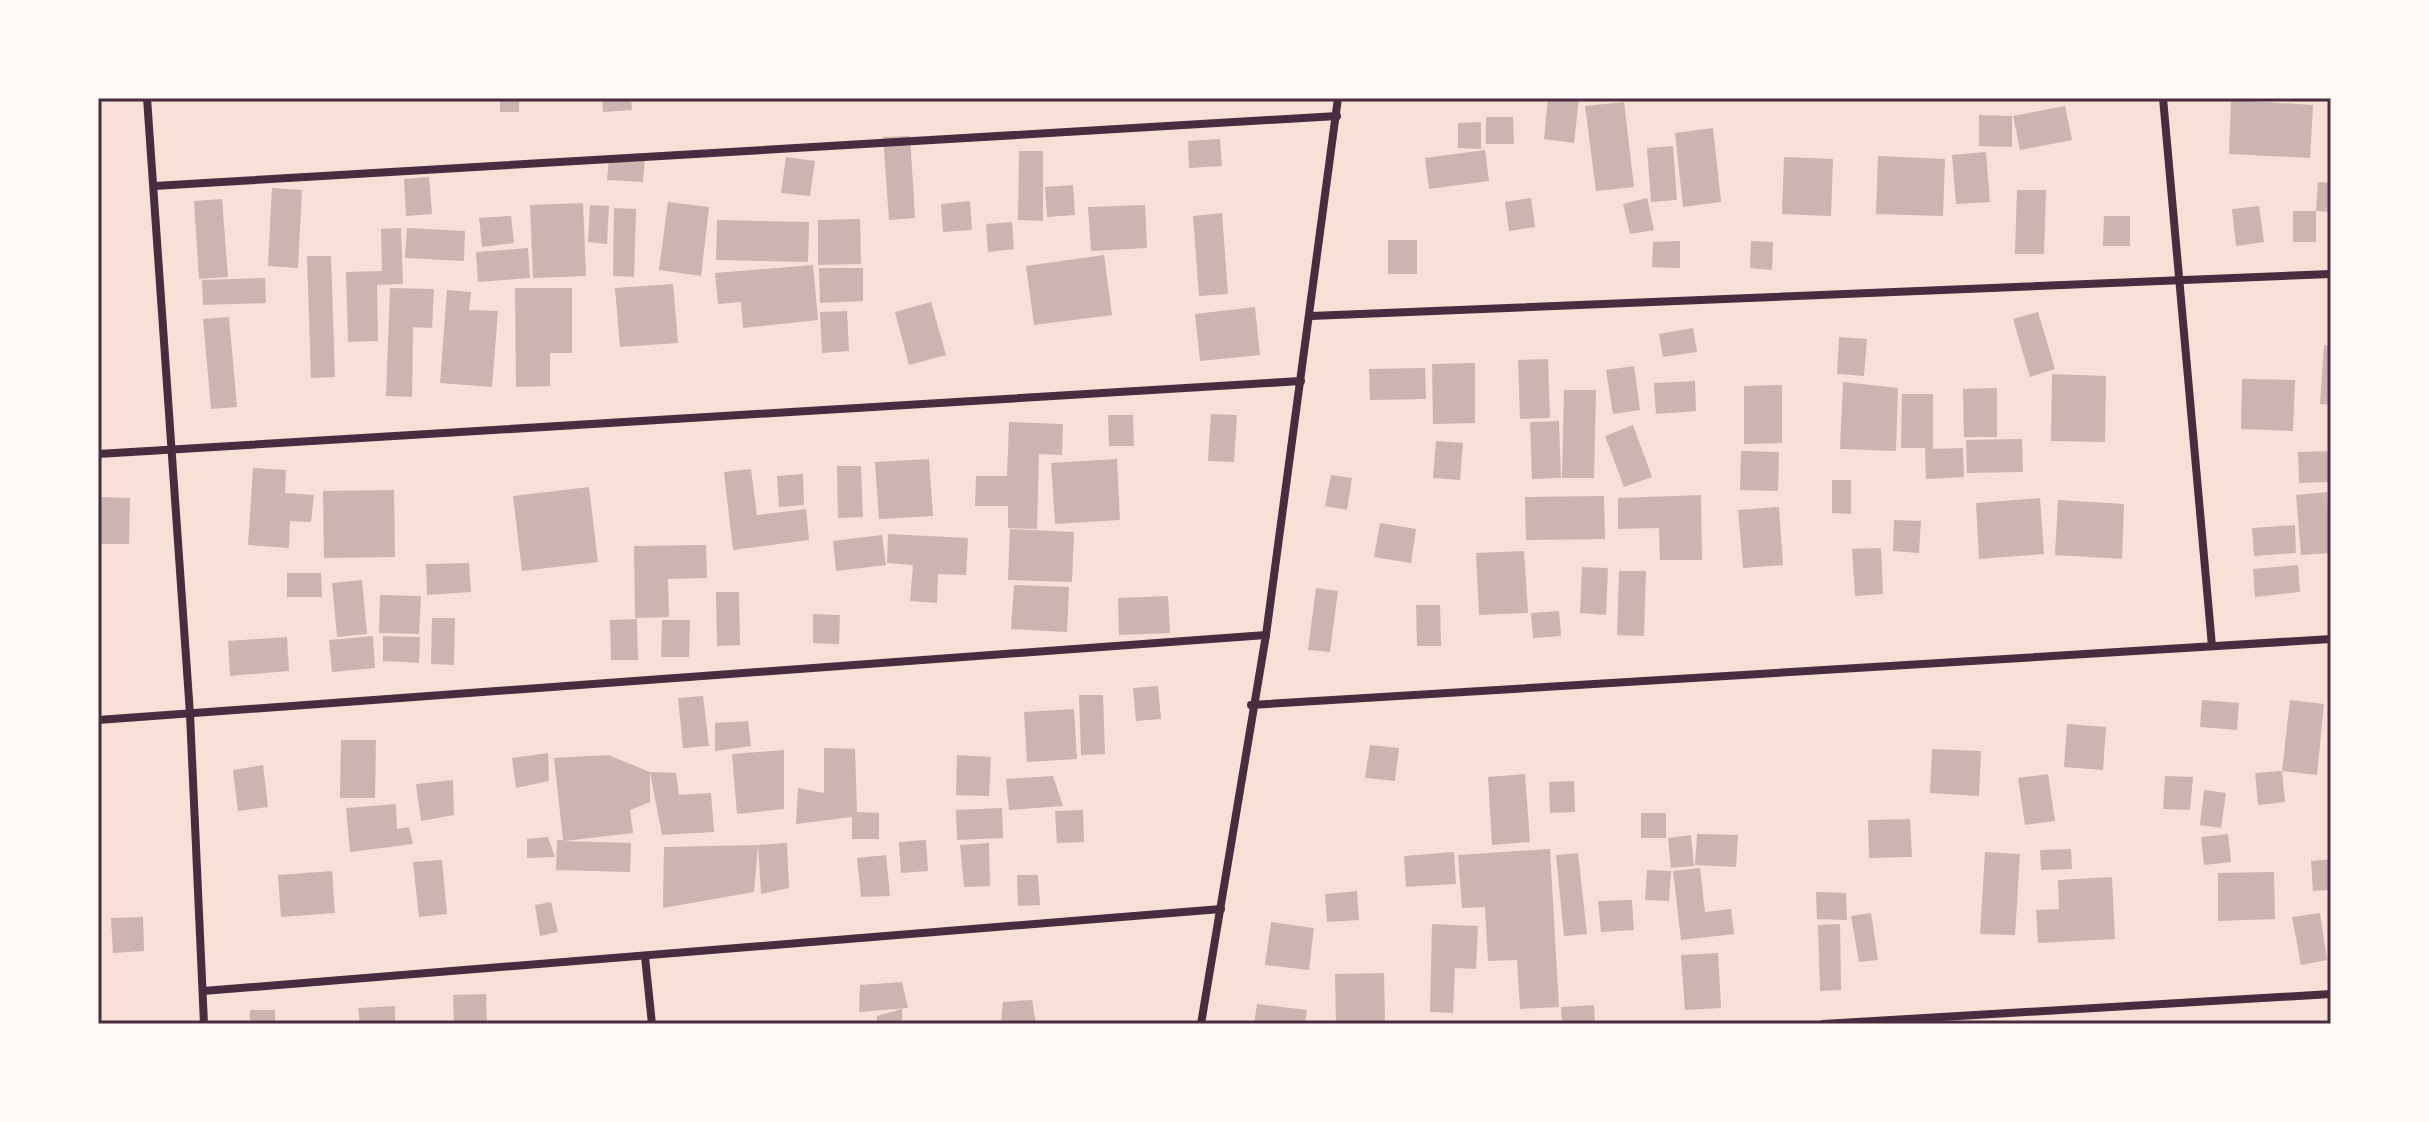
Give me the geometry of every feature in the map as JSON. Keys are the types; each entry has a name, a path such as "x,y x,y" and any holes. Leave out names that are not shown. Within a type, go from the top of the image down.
{"street":[{"path":"147,98 190,714 204,1024"},
{"path":"1201,1024 1251,705 1266,635 1338,98"},
{"path":"2163,98 2212,646"},
{"path":"154,186 1337,116"},
{"path":"1311,316 2331,274"},
{"path":"98,454 1301,381"},
{"path":"98,720 1266,635"},
{"path":"1251,705 2331,639"},
{"path":"203,991 1221,909"},
{"path":"645,957 652,1024"},
{"path":"1823,1024 2331,994"}],"building":[{"path":"500,98 519,98 519,112 500,112"},
{"path":"602,98 631,98 632,110 603,112"},
{"path":"1548,98 1579,98 1574,143 1544,139"},
{"path":"2231,100 2313,105 2310,158 2229,154"},
{"path":"1624,102 1634,187 1596,191 1585,106"},
{"path":"2065,106 2072,140 2020,150 2013,116"},
{"path":"1979,115 2012,116 2012,147 1979,146"},
{"path":"1486,117 1513,117 1514,144 1486,144"},
{"path":"1481,122 1481,149 1458,148 1458,123"},
{"path":"1713,128 1721,202 1683,207 1675,133"},
{"path":"910,136 915,218 889,220 883,137"},
{"path":"1220,139 1222,166 1189,168 1188,141"},
{"path":"1673,146 1677,200 1651,202 1647,148"},
{"path":"1485,150 1489,181 1429,189 1425,158"},
{"path":"1019,151 1043,151 1043,221 1018,220"},
{"path":"1986,152 1990,202 1956,204 1952,155"},
{"path":"609,156 645,158 643,182 607,180"},
{"path":"1878,156 1945,159 1943,216 1876,214"},
{"path":"786,157 815,161 810,196 781,193"},
{"path":"1784,157 1833,159 1831,216 1782,214"},
{"path":"429,177 432,214 406,216 404,179"},
{"path":"2318,182 2331,183 2331,212 2316,211"},
{"path":"1073,185 1075,215 1047,217 1045,187"},
{"path":"272,188 302,190 298,268 268,266"},
{"path":"2017,190 2046,190 2044,254 2015,254"},
{"path":"1531,198 1535,227 1509,231 1505,202"},
{"path":"1647,198 1654,230 1630,234 1623,204"},
{"path":"222,199 228,277 199,279 194,201"},
{"path":"970,201 972,230 943,232 941,204"},
{"path":"668,202 709,207 701,276 659,270"},
{"path":"583,203 586,276 533,278 530,205"},
{"path":"590,205 609,206 607,244 588,242"},
{"path":"1145,205 1147,248 1091,251 1088,207"},
{"path":"2259,206 2264,242 2236,246 2232,209"},
{"path":"614,208 636,209 634,277 613,276"},
{"path":"2293,211 2316,211 2316,242 2293,242"},
{"path":"1222,213 1228,294 1199,296 1193,216"},
{"path":"511,216 514,243 482,247 479,218"},
{"path":"2104,216 2130,216 2130,246 2103,246"},
{"path":"860,219 861,264 818,265 818,220"},
{"path":"717,220 809,222 808,262 716,260"},
{"path":"1012,222 1014,249 988,252 986,224"},
{"path":"401,228 403,284 377,285 378,341 348,342 346,272 382,271 381,229"},
{"path":"407,228 465,231 464,261 405,258"},
{"path":"1388,240 1417,240 1417,274 1388,274"},
{"path":"1680,241 1680,268 1652,267 1653,242"},
{"path":"1751,241 1773,242 1772,270 1750,268"},
{"path":"528,248 530,278 478,282 476,252"},
{"path":"1104,255 1112,315 1034,325 1026,266"},
{"path":"307,256 331,256 335,377 311,378"},
{"path":"813,265 818,320 743,328 741,302 718,304 715,273"},
{"path":"819,268 863,268 863,301 820,303"},
{"path":"265,278 266,303 203,305 202,280"},
{"path":"673,284 678,343 620,347 615,288"},
{"path":"390,288 434,289 432,328 413,327 412,397 386,396"},
{"path":"515,288 572,288 572,353 550,353 550,386 516,387"},
{"path":"447,290 471,292 469,310 498,311 492,387 440,383"},
{"path":"931,302 946,355 909,365 895,312"},
{"path":"1255,307 1260,355 1200,361 1195,314"},
{"path":"847,311 849,351 822,353 820,312"},
{"path":"2038,312 2055,369 2030,377 2013,319"},
{"path":"229,317 237,407 211,409 203,319"},
{"path":"1693,328 1697,352 1663,357 1659,334"},
{"path":"1839,337 1867,339 1864,376 1837,374"},
{"path":"2324,345 2331,346 2331,405 2320,404"},
{"path":"1548,359 1550,418 1520,419 1518,360"},
{"path":"1475,363 1475,423 1433,424 1432,364"},
{"path":"1634,366 1640,410 1613,414 1606,370"},
{"path":"1425,368 1426,399 1370,400 1369,369"},
{"path":"2052,374 2106,376 2105,442 2051,441"},
{"path":"2242,379 2295,380 2293,431 2241,429"},
{"path":"1695,381 1696,411 1656,414 1654,383"},
{"path":"1843,382 1898,388 1896,451 1840,449"},
{"path":"1782,385 1782,443 1744,444 1744,386"},
{"path":"1997,388 1997,437 1964,437 1963,389"},
{"path":"1564,390 1596,390 1594,478 1562,478"},
{"path":"1902,394 1933,394 1933,449 1963,448 1964,477 1926,479 1925,448 1901,448"},
{"path":"1211,414 1237,415 1234,462 1208,461"},
{"path":"1108,415 1133,415 1134,446 1109,446"},
{"path":"1559,421 1561,478 1532,479 1530,422"},
{"path":"1009,422 1063,424 1062,455 1039,454 1037,529 1008,528 1008,506 975,506 976,476 1007,476"},
{"path":"1633,425 1652,477 1624,487 1605,436"},
{"path":"2022,439 2023,472 1967,473 1966,440"},
{"path":"1436,441 1463,443 1460,480 1433,478"},
{"path":"1741,451 1779,452 1778,491 1740,490"},
{"path":"2331,451 2331,482 2299,483 2298,452"},
{"path":"929,459 933,516 879,519 875,462"},
{"path":"1117,459 1120,520 1055,524 1051,463"},
{"path":"837,466 861,466 863,517 838,518"},
{"path":"253,468 286,470 285,493 314,495 311,522 290,521 289,548 248,545"},
{"path":"751,469 757,515 806,509 809,540 733,550 724,472"},
{"path":"803,474 804,505 779,507 777,476"},
{"path":"1331,475 1352,478 1347,510 1325,506"},
{"path":"1832,480 1851,480 1851,514 1832,513"},
{"path":"589,487 598,562 522,571 513,496"},
{"path":"394,490 395,557 324,558 323,491"},
{"path":"2327,492 2331,553 2301,555 2296,495"},
{"path":"1701,495 1702,560 1660,560 1659,528 1618,529 1618,498"},
{"path":"1604,496 1605,539 1526,540 1525,497"},
{"path":"99,497 130,498 129,544 98,544"},
{"path":"2040,498 2044,554 1979,559 1976,503"},
{"path":"2058,500 2124,504 2122,559 2055,555"},
{"path":"1779,507 1783,565 1743,568 1738,510"},
{"path":"1894,520 1921,521 1919,553 1893,551"},
{"path":"1380,523 1416,529 1411,563 1374,557"},
{"path":"2295,525 2296,553 2254,556 2252,528"},
{"path":"1010,529 1074,532 1072,582 1008,580"},
{"path":"888,534 968,538 966,575 938,574 937,603 910,601 913,565 887,563"},
{"path":"882,535 886,565 836,571 833,541"},
{"path":"706,545 707,578 668,579 669,617 635,618 634,546"},
{"path":"1881,548 1883,594 1855,596 1852,549"},
{"path":"1524,551 1528,613 1479,615 1476,553"},
{"path":"469,563 471,592 427,595 426,564"},
{"path":"2298,565 2300,592 2255,597 2253,569"},
{"path":"1582,567 1608,568 1606,615 1580,613"},
{"path":"1619,571 1646,571 1644,636 1617,635"},
{"path":"287,573 321,573 322,597 287,597"},
{"path":"362,580 367,634 337,637 332,583"},
{"path":"1014,585 1069,587 1067,632 1011,629"},
{"path":"1316,588 1338,591 1330,652 1308,650"},
{"path":"716,592 739,592 740,645 717,646"},
{"path":"380,595 421,596 419,634 379,633"},
{"path":"1168,596 1170,633 1119,635 1118,598"},
{"path":"1416,605 1440,605 1441,646 1417,646"},
{"path":"1559,611 1561,636 1533,638 1531,613"},
{"path":"813,614 840,615 839,644 813,643"},
{"path":"432,618 455,618 454,665 431,664"},
{"path":"637,619 638,660 611,660 610,620"},
{"path":"662,620 690,620 689,657 661,657"},
{"path":"373,636 375,668 332,672 329,640"},
{"path":"383,636 420,637 419,663 383,661"},
{"path":"287,637 289,671 230,676 228,641"},
{"path":"1158,686 1161,719 1136,721 1133,688"},
{"path":"1079,695 1103,695 1105,754 1081,755"},
{"path":"703,696 709,746 683,748 678,698"},
{"path":"2202,700 2239,703 2237,730 2200,727"},
{"path":"2290,700 2324,704 2317,775 2282,771"},
{"path":"1074,709 1077,759 1027,762 1024,712"},
{"path":"748,721 751,746 715,751 715,723"},
{"path":"2067,724 2106,727 2103,770 2064,767"},
{"path":"341,740 376,740 375,798 340,798"},
{"path":"1370,745 1399,748 1395,781 1365,778"},
{"path":"824,748 855,749 857,812 879,813 879,839 852,839 852,817 796,824 798,788 824,793"},
{"path":"1932,749 1981,751 1979,796 1930,793"},
{"path":"784,750 784,809 737,814 732,754"},
{"path":"548,753 549,781 516,788 512,758"},
{"path":"608,755 650,772 650,802 630,810 633,833 564,841 631,843 630,872 556,870 557,840 563,840 554,758"},
{"path":"957,755 991,757 989,796 956,795"},
{"path":"263,765 268,807 238,811 233,770"},
{"path":"2282,771 2285,802 2258,805 2255,773"},
{"path":"650,772 676,773 679,795 711,793 714,832 662,835"},
{"path":"1525,774 1530,842 1492,845 1488,777"},
{"path":"2048,774 2055,821 2025,825 2018,778"},
{"path":"1053,776 1063,806 1009,810 1006,779"},
{"path":"2165,776 2193,777 2190,810 2163,809"},
{"path":"453,780 454,815 421,821 416,784"},
{"path":"1574,781 1575,812 1550,813 1549,782"},
{"path":"2204,790 2226,793 2221,828 2200,825"},
{"path":"396,804 397,829 409,827 413,844 350,852 346,808"},
{"path":"1002,808 1003,838 957,840 956,810"},
{"path":"1083,810 1084,842 1057,843 1055,811"},
{"path":"1641,813 1666,813 1666,838 1641,838"},
{"path":"1910,819 1912,857 1869,858 1868,820"},
{"path":"1697,834 1738,835 1736,867 1695,865"},
{"path":"2228,834 2231,862 2204,865 2201,837"},
{"path":"1691,835 1694,866 1671,868 1668,838"},
{"path":"548,837 555,857 527,858 527,839"},
{"path":"926,840 928,871 901,873 899,842"},
{"path":"787,843 789,888 761,894 758,845"},
{"path":"989,843 990,886 964,887 960,845"},
{"path":"758,845 754,892 663,908 664,847"},
{"path":"1550,849 1559,1007 1520,1009 1517,960 1488,961 1485,907 1462,908 1458,855"},
{"path":"2071,849 2072,869 2041,870 2040,850"},
{"path":"1454,852 1456,884 1406,887 1404,856"},
{"path":"1985,852 2020,854 2015,935 1980,934"},
{"path":"1578,853 1587,934 1564,936 1556,855"},
{"path":"886,855 890,896 861,897 857,858"},
{"path":"2331,859 2331,890 2313,891 2311,861"},
{"path":"442,860 447,914 419,917 413,862"},
{"path":"1700,868 1705,912 1731,909 1734,934 1681,940 1673,871"},
{"path":"1647,870 1671,871 1669,901 1645,900"},
{"path":"332,871 335,913 281,917 278,875"},
{"path":"2274,872 2275,919 2218,921 2218,873"},
{"path":"1017,875 1038,875 1040,905 1018,906"},
{"path":"2112,877 2115,939 2038,943 2036,910 2059,909 2058,880"},
{"path":"1357,891 1359,920 1327,922 1325,894"},
{"path":"1816,892 1846,893 1847,920 1817,919"},
{"path":"1632,900 1634,930 1601,932 1598,901"},
{"path":"551,902 558,932 540,936 535,905"},
{"path":"1871,913 1878,960 1859,962 1851,916"},
{"path":"2320,913 2327,960 2301,965 2292,917"},
{"path":"143,917 144,951 113,953 111,918"},
{"path":"1271,922 1314,928 1309,970 1265,965"},
{"path":"1432,924 1478,926 1476,969 1455,968 1453,1013 1430,1012"},
{"path":"1840,924 1841,990 1820,991 1818,925"},
{"path":"1718,953 1721,1008 1685,1010 1681,955"},
{"path":"1384,973 1385,1024 1336,1024 1335,974"},
{"path":"902,982 908,1008 859,1012 860,985"},
{"path":"486,994 487,1023 454,1024 453,995"},
{"path":"1032,1000 1036,1024 1001,1024 1003,1002"},
{"path":"1257,1004 1307,1010 1305,1024 1254,1024"},
{"path":"1594,1005 1595,1024 1562,1024 1561,1007"},
{"path":"395,1006 395,1024 360,1024 358,1008"},
{"path":"902,1009 902,1024 877,1024 877,1016"},
{"path":"250,1010 275,1010 275,1024 250,1024"}]}
